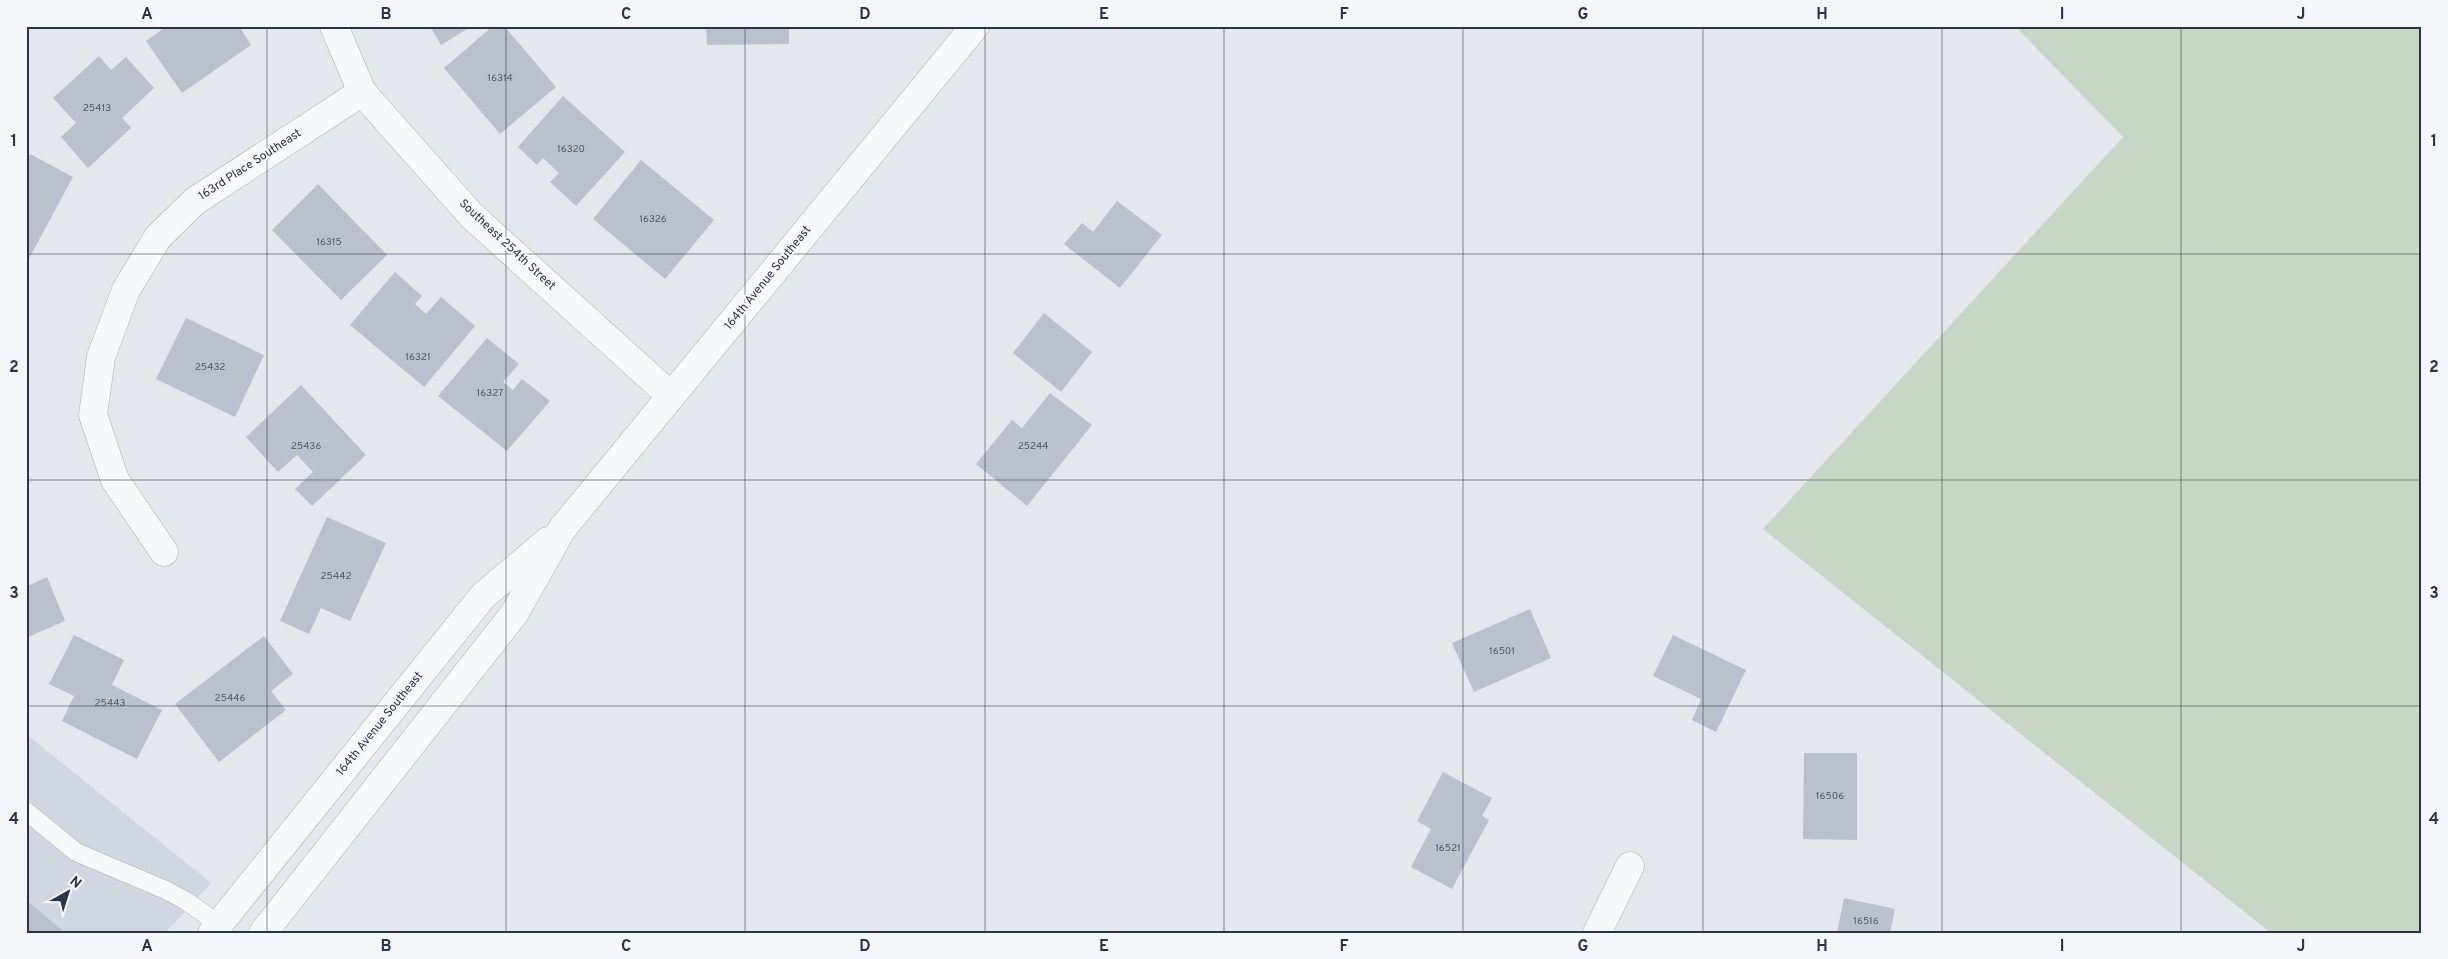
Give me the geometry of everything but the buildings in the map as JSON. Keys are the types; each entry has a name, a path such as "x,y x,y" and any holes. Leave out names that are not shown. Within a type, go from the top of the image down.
{"street":[{"name":"Southeast 254th Street","path":"334,26 362,92 472,216 671,396"},
{"name":"164th Avenue Southeast","path":"263,933 514,614 562,529 975,26"},
{"name":"163rd Place Southeast","path":"164,552 115,480 93,415 101,357 126,290 158,237 195,201 362,92"},
{"name":"164th Avenue Southeast","path":"216,928 483,596 562,529"},
{"path":"1597,933 1630,866"}],"lane":[{"path":"26,811 76,852 186,901 216,928"}],"shaded area":[{"path":"26,734 211,883 165,933 26,933"}],"green space":[{"path":"2015,26 2422,26 2422,933 2271,933 1763,529 2123,137"}]}
